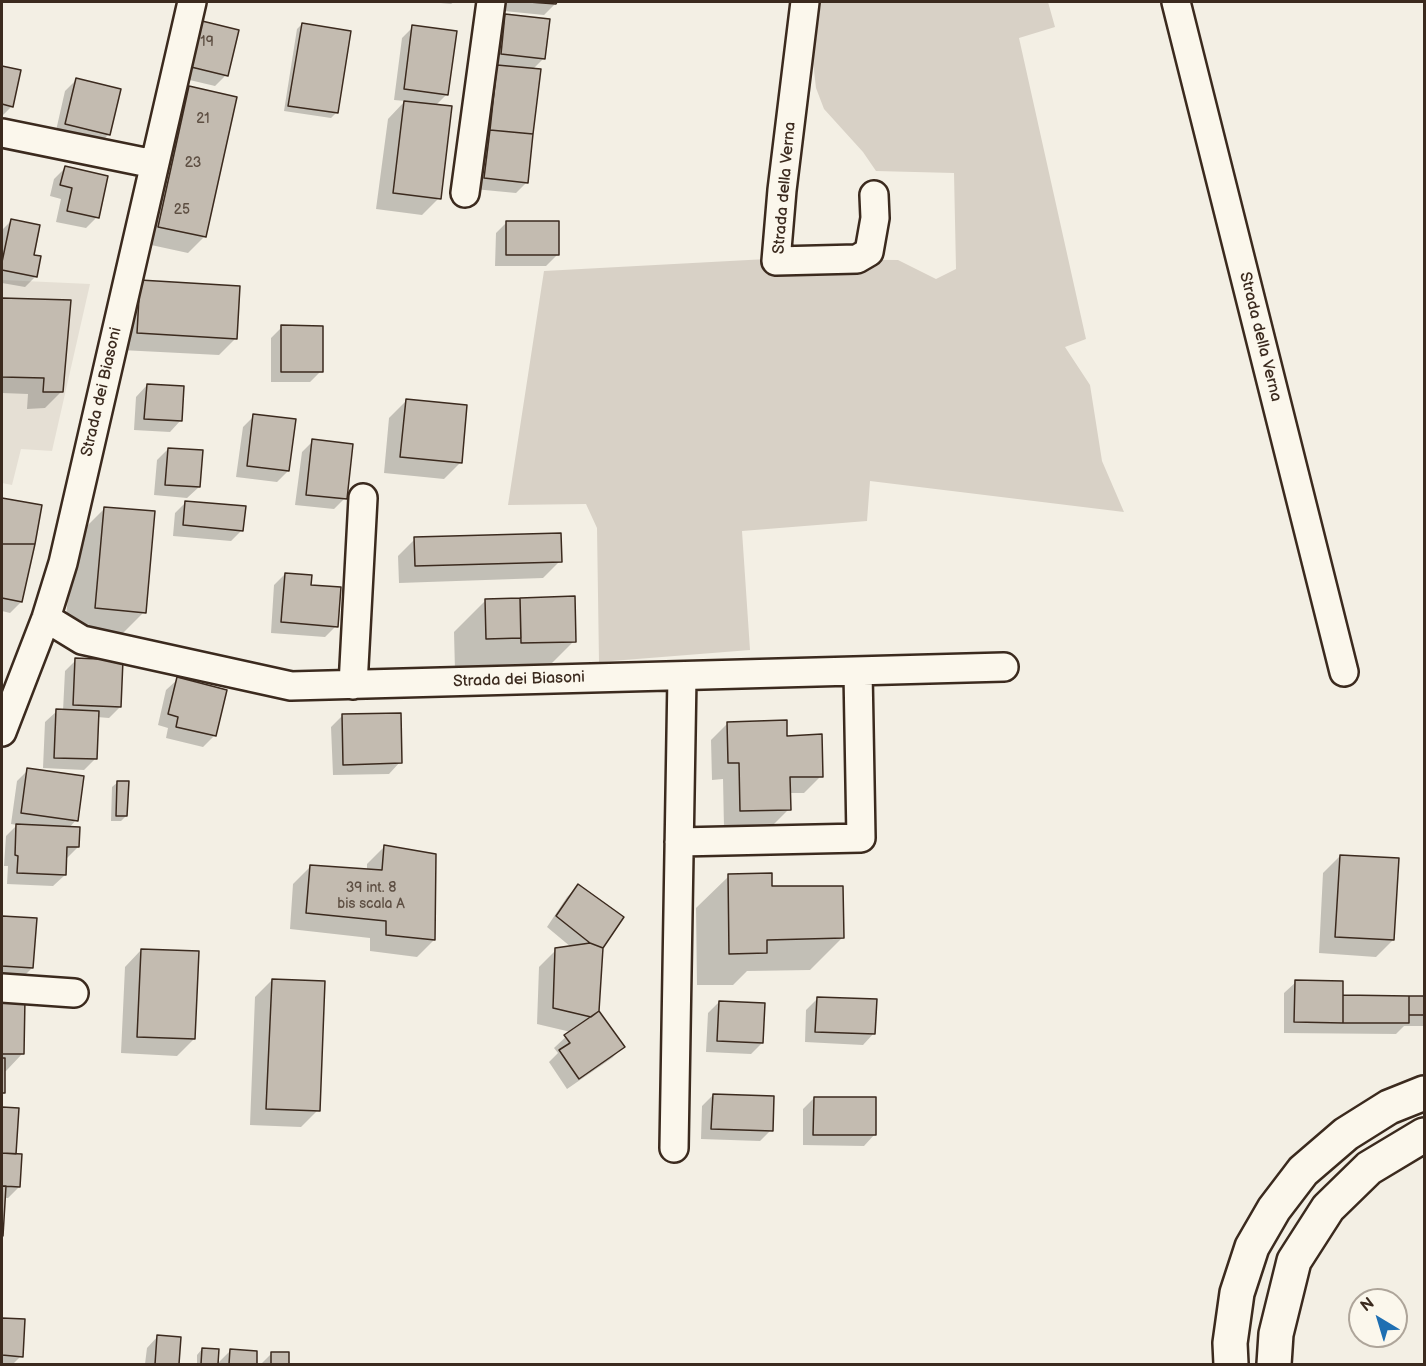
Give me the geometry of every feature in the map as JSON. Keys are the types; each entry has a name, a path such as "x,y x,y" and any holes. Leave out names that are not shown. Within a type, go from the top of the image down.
{"main road":[{"path":"1231,1365 1230,1343 1237,1293 1252,1248 1274,1209 1303,1172 1346,1134 1389,1107 1425,1093"},
{"path":"1274,1365 1276,1334 1294,1261 1328,1208 1369,1168 1425,1135"}],"street":[{"name":"Strada dei Biasoni","path":"2,732 46,618 63,563 192,2"},
{"path":"465,193 491,2"},
{"name":"Strada della Verna","path":"805,2 782,190 776,261 857,259 869,252 875,218 874,195"},
{"name":"Strada della Verna","path":"1176,2 1344,672"},
{"path":"2,133 154,164"},
{"path":"353,685 363,498"},
{"name":"Strada dei Biasoni","path":"46,618 82,640 291,686 1004,667"},
{"path":"680,842 861,838 858,671"},
{"path":"674,1148 682,676"},
{"path":"2,988 74,993"}],"shaded area":[{"path":"821,2 1048,2 1055,27 1019,38 1086,339 1065,347 1090,385 1102,461 1124,512 870,481 867,521 742,531 750,650 599,662 597,528 586,504 508,505 544,271 767,259 898,260 936,279 956,269 954,173 876,171 863,152 824,109 816,88 813,62"},
{"path":"2,280 90,284 52,451 21,449 12,485 2,483"}],"building":[{"path":"529,2 557,2 556,4"},
{"path":"505,14 550,19 545,59 501,54"},
{"path":"198,20 239,30 228,76 187,66"},
{"path":"302,23 351,31 338,113 288,106"},
{"path":"412,25 457,31 448,95 404,89"},
{"path":"497,65 541,69 533,134 490,130"},
{"path":"2,66 21,70 13,107 2,104"},
{"path":"76,78 121,89 110,135 65,124"},
{"path":"189,86 237,97 206,237 158,227"},
{"path":"404,101 452,106 441,199 393,193"},
{"path":"490,130 533,134 528,183 484,178"},
{"path":"65,166 108,176 99,218 67,211 72,188 60,185"},
{"path":"11,219 40,225 34,255 41,256 37,277 2,270"},
{"path":"506,221 559,221 559,255 506,255"},
{"path":"140,280 240,286 237,339 137,333"},
{"path":"2,298 71,300 63,392 43,392 44,378 2,377"},
{"path":"281,325 323,326 323,372 281,372"},
{"path":"147,384 184,386 182,421 144,419"},
{"path":"406,399 467,405 462,463 400,457"},
{"path":"253,414 296,419 289,471 247,466"},
{"path":"312,439 353,444 347,499 306,495"},
{"path":"168,448 203,450 200,487 165,485"},
{"path":"2,498 42,505 35,544 2,544"},
{"path":"185,501 246,506 243,531 183,525"},
{"path":"104,507 155,511 146,613 95,608"},
{"path":"561,533 562,562 415,566 414,537"},
{"path":"2,544 35,544 22,602 2,598"},
{"path":"285,573 312,575 311,585 341,587 338,627 281,622"},
{"path":"575,596 576,642 521,643 520,598"},
{"path":"520,598 521,638 486,639 485,599"},
{"path":"75,658 123,660 121,707 73,705"},
{"path":"177,677 227,690 216,736 176,727 178,717 168,714"},
{"path":"56,709 99,711 97,759 54,758"},
{"path":"401,713 402,763 343,765 342,714"},
{"path":"787,720 787,736 822,734 823,777 790,777 791,810 740,811 739,763 728,763 727,722"},
{"path":"27,768 84,776 78,821 21,813"},
{"path":"117,781 129,781 127,816 116,816"},
{"path":"16,824 80,827 79,847 67,847 66,875 17,873"},
{"path":"384,845 436,854 435,940 386,935 386,921 306,913 310,865 382,870"},
{"path":"1340,855 1399,858 1394,940 1335,937"},
{"path":"772,873 772,886 843,886 844,938 767,940 767,953 729,954 728,874"},
{"path":"578,884 624,917 603,948 590,943 556,916"},
{"path":"2,916 37,918 33,968 2,966"},
{"path":"590,943 603,948 599,1011 591,1017 553,1008 555,948"},
{"path":"141,949 199,951 195,1039 137,1037"},
{"path":"272,979 325,981 320,1111 266,1109"},
{"path":"1295,980 1343,981 1343,1023 1294,1022"},
{"path":"1343,995 1409,996 1409,1023 1343,1023"},
{"path":"1409,996 1424,996 1424,1015 1409,1015"},
{"path":"2,997 25,998 24,1054 2,1054"},
{"path":"817,997 877,999 875,1034 815,1032"},
{"path":"719,1001 765,1003 763,1043 717,1041"},
{"path":"599,1011 625,1047 579,1079 559,1050 570,1043 564,1035"},
{"path":"2,1058 5,1058 5,1093 2,1093"},
{"path":"713,1094 774,1096 773,1131 711,1129"},
{"path":"814,1097 876,1097 876,1135 813,1135"},
{"path":"2,1107 19,1108 16,1154 2,1153"},
{"path":"2,1153 22,1154 20,1187 2,1186"},
{"path":"2,1186 6,1186 3,1236 2,1236"},
{"path":"2,1318 25,1319 23,1357 2,1355"},
{"path":"157,1335 181,1337 179,1364 155,1364"},
{"path":"202,1348 219,1349 218,1364 201,1364"},
{"path":"230,1349 257,1351 257,1364 229,1364"},
{"path":"271,1352 289,1352 289,1364 271,1364"}]}
